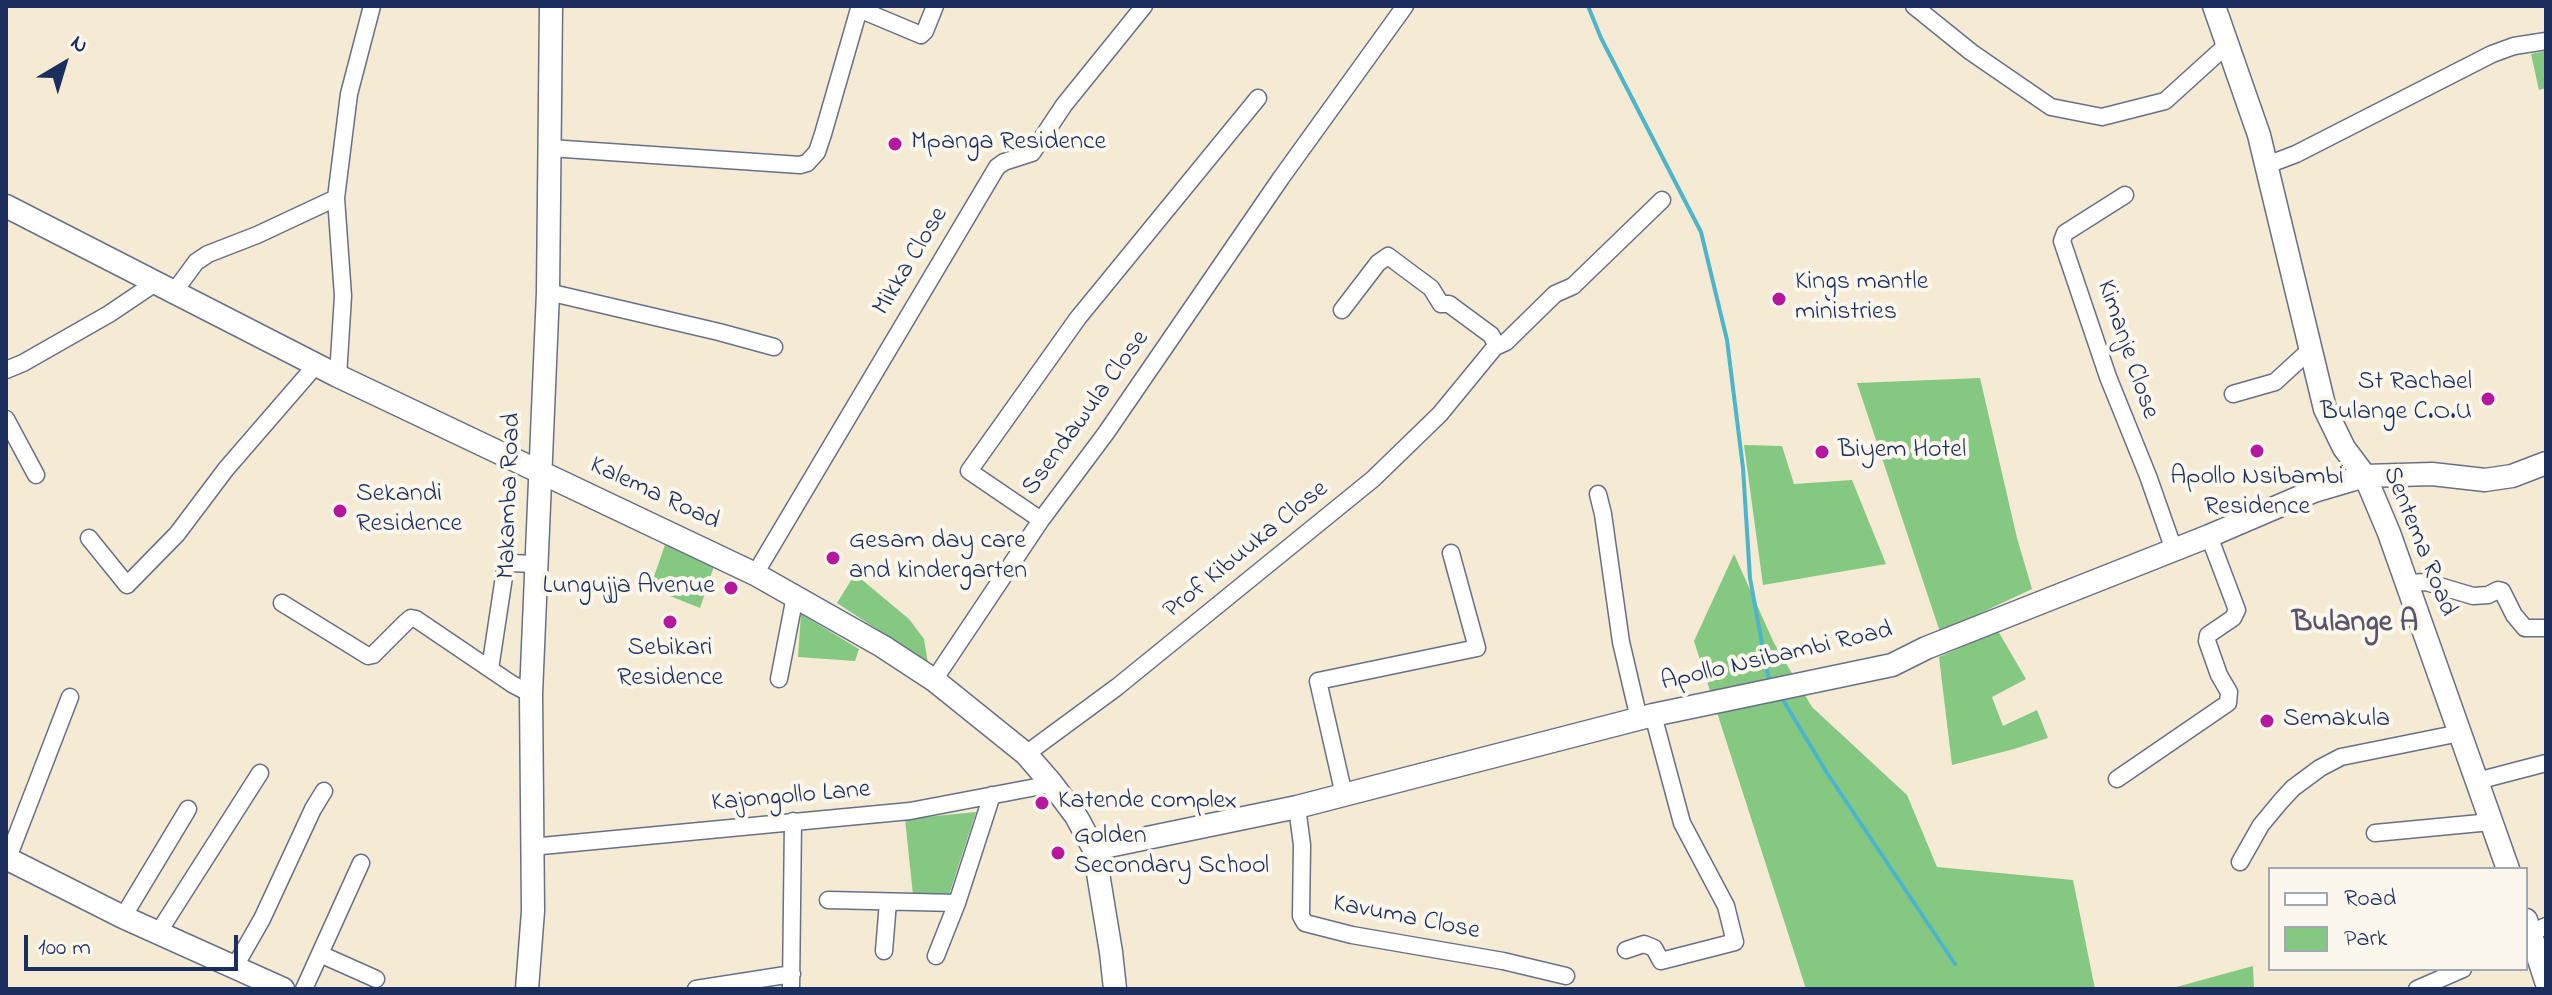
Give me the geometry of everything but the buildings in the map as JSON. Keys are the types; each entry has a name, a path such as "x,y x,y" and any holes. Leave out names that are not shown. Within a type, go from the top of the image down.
{"street":[{"path":"338,376 343,296 336,198 349,94 372,6"},
{"name":"Makamba Road","path":"527,989 533,911 531,694 548,292 551,6"},
{"path":"550,148 800,165 807,163 817,152 860,8 921,35 935,6"},
{"name":"Mikka Close","path":"755,574 997,167 1032,153 1064,105 1144,6"},
{"name":"Ssendawula Close","path":"934,680 1041,520 1106,433 1281,178 1405,6"},
{"path":"1914,6 1971,52 2051,107 2102,117 2165,101 2229,43"},
{"name":"Sentema Road","path":"2214,6 2247,96 2267,165 2325,409 2334,430 2365,476 2407,583 2507,867"},
{"path":"2267,165 2296,154 2492,54 2514,46 2546,41"},
{"path":"1041,520 969,471 1078,318 1258,98"},
{"name":"Kimanje Close","path":"2125,195 2065,233 2062,241 2108,377 2174,550"},
{"path":"6,370 165,287 208,254 336,198"},
{"name":"Prof Kibuuka Close","path":"1026,754 1117,687 1373,479 1440,414 1495,347 1506,342 1555,294 1573,286 1662,200"},
{"name":"Kalema Road","path":"6,206 338,376 755,574 882,646 934,680 1026,754 1076,816 1094,849 1115,989"},
{"path":"1342,310 1378,263 1388,256 1431,288 1441,304 1449,304 1491,335 1495,347"},
{"path":"548,292 774,347"},
{"path":"2233,394 2275,382 2311,349"},
{"path":"89,538 127,585 177,534 207,492 316,365"},
{"path":"6,419 36,475"},
{"name":"Apollo Nsibambi Road","path":"1094,849 1297,807 1646,717 1892,665 1926,648 2314,491 2365,476 2432,474 2485,480 2512,476 2546,463"},
{"path":"1598,494 1621,642 1682,823 1726,906 1735,942 1661,961 1654,948 1644,944 1626,950"},
{"path":"2117,779 2228,703 2229,692 2219,675 2207,641 2208,635 2233,618 2237,610 2209,536"},
{"path":"1344,795 1318,681 1477,648 1451,553"},
{"path":"490,669 505,570 509,563 536,564"},
{"path":"2407,583 2426,582 2473,596 2502,591 2514,615 2525,628 2546,628"},
{"path":"779,679 795,596"},
{"path":"282,603 368,656 373,655 411,618 416,619 531,694"},
{"path":"70,697 6,860 283,989"},
{"path":"2240,862 2261,825 2281,801 2320,768 2351,754 2460,733"},
{"path":"2477,781 2546,763"},
{"path":"158,933 260,773"},
{"name":"Kajongollo Lane","path":"531,847 910,811 1052,784"},
{"path":"234,968 262,919 324,791"},
{"path":"936,956 957,903 992,795"},
{"name":"Kavuma Close","path":"1297,807 1303,865 1301,916 1305,923 1352,935 1503,961 1566,976"},
{"path":"123,917 188,809"},
{"path":"696,989 792,981 793,821"},
{"path":"2375,833 2491,822"},
{"path":"304,989 361,863"},
{"path":"828,900 957,903"},
{"path":"884,951 888,902"},
{"path":"2532,932 2546,981"},
{"path":"320,954 376,979"},
{"path":"2417,989 2458,971"}],"green space":[{"path":"2546,51 2546,88 2539,90 2531,54"},
{"path":"1980,378 2032,589 1940,632 1857,383"},
{"path":"1744,445 1782,446 1794,484 1852,480 1886,564 1763,585"},
{"path":"666,542 714,566 700,608 650,588"},
{"path":"1734,554 1774,643 1812,707 1907,795 1937,867 2073,880 2095,989 1806,989 1694,641"},
{"path":"855,574 909,619 924,639 928,663 837,603"},
{"path":"801,614 859,649 855,661 798,657"},
{"path":"1998,631 2026,679 1992,697 2003,726 2037,710 2048,738 1952,765 1939,657"},
{"path":"976,812 949,895 913,895 905,819"},
{"path":"2253,966 2254,989 2169,989"}],"waterway":[{"path":"1588,6 1601,38 1701,232 1727,340 1743,468 1750,578 1768,676 1773,684"},
{"path":"1780,695 1827,773 1955,964"}],"place":[{"name":"Mpanga Residence","path":"895,144"},
{"name":"Kings mantle ministries","path":"1779,299"},
{"name":"St Rachael Bulange C.O.U","path":"2488,399"},
{"name":"Apollo Nsibambi Residence","path":"2257,451"},
{"name":"Biyem Hotel","path":"1822,452"},
{"name":"Sekandi Residence","path":"340,511"},
{"name":"Gesam day care and kindergarten","path":"833,558"},
{"name":"Lungujja Avenue","path":"731,588"},
{"name":"Sebikari Residence","path":"670,622"},
{"name":"Semakula","path":"2267,721"},
{"name":"Katende complex","path":"1042,803"},
{"name":"Golden Secondary School","path":"1058,853"}],"district":[{"name":"Bulange A","path":"2355,625"}]}
